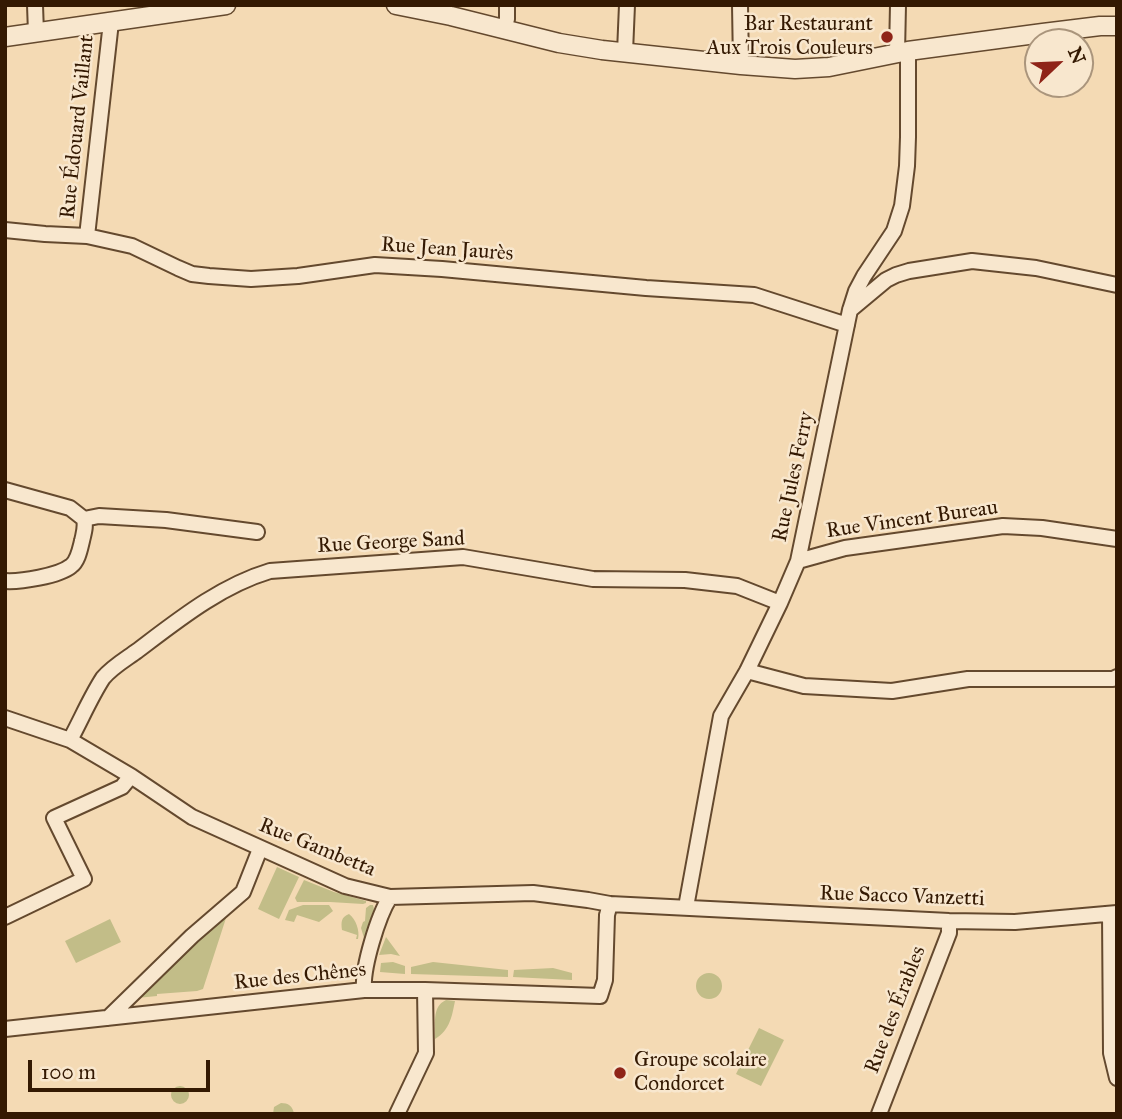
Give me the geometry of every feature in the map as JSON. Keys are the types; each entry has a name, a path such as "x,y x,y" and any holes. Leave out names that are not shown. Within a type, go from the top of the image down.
{"street":[{"path":"35,5 36,33"},
{"path":"5,37 111,22 147,11 226,5"},
{"path":"396,5 559,43 741,65 812,69 902,52 1117,26"},
{"path":"503,29 507,19 507,5"},
{"path":"625,52 627,5"},
{"path":"740,5 741,65"},
{"name":"Rue Jules Ferry","path":"686,907 721,716 747,671 798,561 850,310 860,284 894,230 902,206 908,136 898,5"},
{"name":"Rue Édouard Vaillant","path":"87,236 111,22"},
{"name":"Rue Jean Jaurès","path":"5,229 87,236 132,246 192,274 209,276 251,279 286,277 375,265 442,269 754,295 848,326"},
{"path":"850,310 896,275 972,261 1036,268 1117,285"},
{"path":"5,489 70,508 84,519 85,527 77,559 72,566 32,579 5,581"},
{"path":"84,519 99,516 166,520 257,532"},
{"name":"Rue Vincent Bureau","path":"798,561 845,548 1003,526 1042,528 1117,539"},
{"name":"Rue George Sand","path":"70,740 105,676 209,599 236,583 270,571 463,557 593,579 685,580 737,586 780,603"},
{"path":"747,671 804,685 892,691 968,679 1117,677"},
{"name":"Rue Gambetta","path":"5,718 70,740 131,775 192,817 345,886 390,897 533,893 610,905 686,907"},
{"path":"5,917 84,879 54,818 121,787 131,775"},
{"path":"108,1018 192,936 243,892 260,849"},
{"path":"364,990 363,980 368,957 390,897"},
{"name":"Rue des Chênes","path":"5,1029 364,990 600,996 605,980 607,915 610,905"},
{"name":"Rue Sacco Vanzetti","path":"686,907 949,921 1015,922 1113,914"},
{"path":"1113,914 1111,1053 1117,1078"},
{"name":"Rue des Érables","path":"879,1114 948,933 949,921"},
{"path":"397,1114 426,1053 425,990"}],"shaded area":[{"path":"277,867 299,877 279,919 258,909"},
{"path":"304,880 366,903 297,902 295,898"},
{"path":"303,905 329,905 333,911 319,922 297,915 294,922 285,920 289,910"},
{"path":"373,905 374,909 364,938 361,928 365,921 366,908"},
{"path":"349,914 357,925 358,939 357,935 342,930 342,920"},
{"path":"227,915 203,989 137,998 223,916"},
{"path":"110,919 121,942 76,963 65,941"},
{"path":"386,937 400,956 379,955"},
{"path":"393,962 405,966 405,974 380,972 381,963"},
{"path":"433,962 508,970 508,977 411,974 411,967"},
{"path":"553,968 572,973 572,980 513,977 514,970"},
{"path":"709,973 718,977 722,986 718,995 709,999 700,995 696,986 700,977"},
{"path":"446,1000 455,1001 451,1017 447,1027 435,1039 436,1012"},
{"path":"759,1028 784,1040 761,1086 736,1074"},
{"path":"176,1086 184,1086 189,1095 187,1102 176,1104 171,1099 171,1091"},
{"path":"281,1103 290,1106 294,1114 273,1114 274,1107"}],"place":[{"name":"Bar Restaurant Aux Trois Couleurs","path":"887,37"},
{"name":"Groupe scolaire Condorcet","path":"620,1073"}]}
